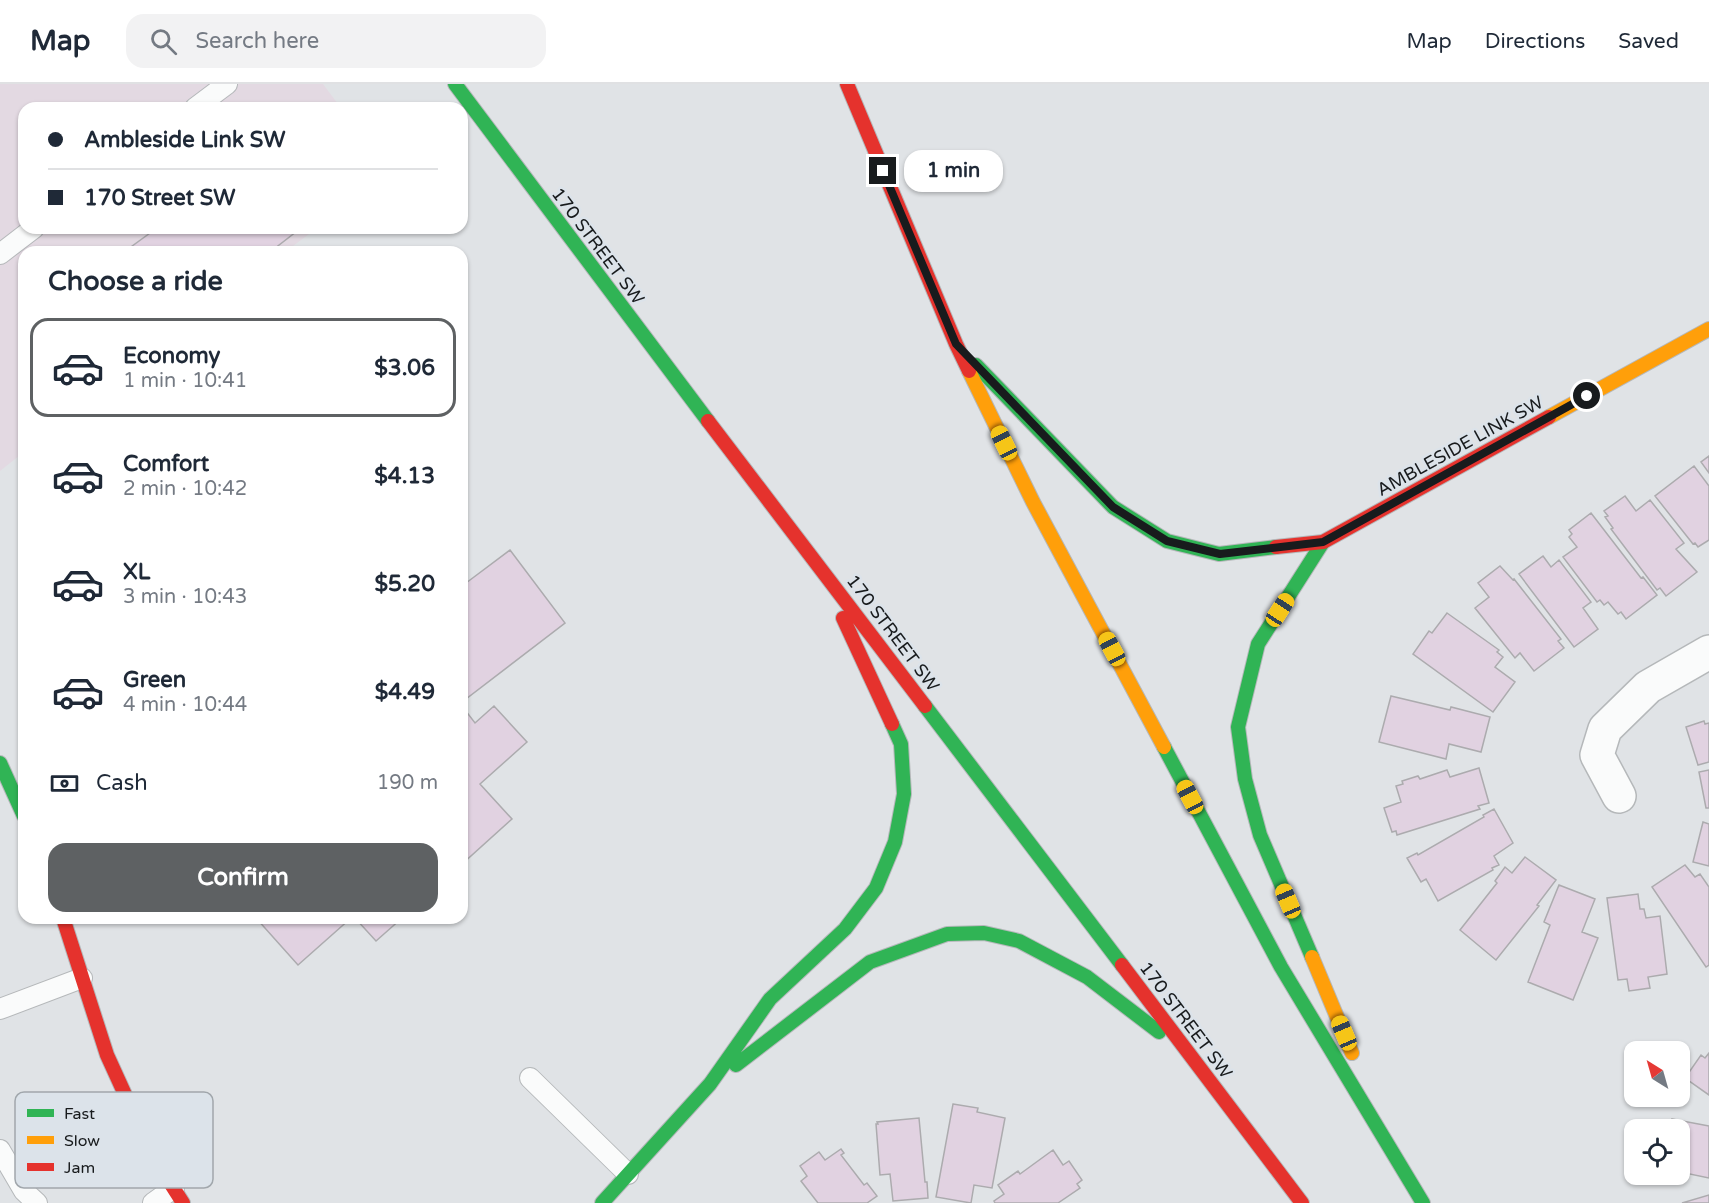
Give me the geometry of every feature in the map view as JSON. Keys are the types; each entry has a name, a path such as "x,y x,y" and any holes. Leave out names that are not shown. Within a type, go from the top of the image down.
{"main road":[{"name":"170 STREET SW","path":"455,84 656,353 821,567 1302,1203"},
{"path":"847,84 956,344 1033,502 1281,968 1423,1203"},
{"name":"AMBLESIDE LINK SW","path":"1323,542 1709,328"},
{"path":"956,344 1113,507 1167,541 1220,554 1323,542"},
{"path":"1323,542 1258,644 1238,727 1245,779 1260,835 1400,1165"},
{"path":"602,1203 710,1084 770,999 845,929 876,888 895,842 904,794 901,744 821,567"},
{"path":"0,763 18,801"},
{"path":"65,924 107,1055 124,1092"},
{"path":"710,1084 870,962 947,934 984,933 1019,941 1087,977 1193,1059"}],"street":[{"path":"1619,796 1597,755 1605,729 1648,687 1709,652"}],"lane":[{"path":"203,102 226,84"},
{"path":"0,254 26,234"},
{"path":"0,1009 82,978"},
{"path":"530,1078 628,1174"},
{"path":"0,1150 15,1176"},
{"path":"22,1188 37,1203"},
{"path":"153,1203 179,1195"}],"shaded area":[{"path":"0,84 323,84 336,102 18,102 18,234 309,234 293,246 18,246 18,457 0,471"}],"building":[{"path":"149,234 293,234 278,246 132,246"},
{"path":"1709,456 1709,473 1701,462"},
{"path":"1694,466 1709,486 1709,540 1698,547 1695,543 1693,544 1655,496"},
{"path":"1625,496 1636,511 1650,500 1684,543 1676,549 1697,572 1666,596 1660,588 1657,590 1611,529 1613,528 1605,517 1608,516 1604,511"},
{"path":"1591,513 1641,578 1643,577 1657,595 1626,619 1621,612 1618,614 1608,602 1604,605 1600,600 1597,602 1563,557 1577,547 1569,537 1572,534 1569,530"},
{"path":"510,550 565,623 468,697 468,582"},
{"path":"1543,556 1551,567 1559,560 1591,602 1583,608 1598,629 1574,647 1519,574"},
{"path":"1500,566 1514,579 1561,639 1558,641 1564,648 1534,671 1520,653 1515,658 1475,608 1489,597 1478,583"},
{"path":"1447,613 1499,650 1497,652 1503,657 1495,667 1515,682 1493,712 1413,654 1429,631 1432,633"},
{"path":"1391,696 1490,717 1481,752 1449,744 1446,759 1379,742"},
{"path":"494,706 527,742 480,784 512,819 468,859 468,714 475,723"},
{"path":"1704,721 1705,724 1709,723 1709,762 1698,765 1686,727"},
{"path":"1479,768 1489,803 1478,806 1480,809 1397,835 1396,831 1392,832 1384,808 1401,802 1396,786 1403,784 1402,781 1418,776 1420,779 1447,770 1450,777"},
{"path":"1709,770 1709,808 1706,808 1699,772"},
{"path":"1494,809 1513,843 1494,856 1499,865 1492,868 1493,870 1438,901 1426,879 1421,882 1407,858 1417,853 1418,855"},
{"path":"1703,822 1709,824 1709,866 1693,862"},
{"path":"1525,857 1556,880 1537,905 1539,906 1496,960 1460,930 1497,883 1495,881 1505,867 1512,873"},
{"path":"1685,865 1695,877 1700,874 1709,887 1709,965 1706,967 1652,887"},
{"path":"1559,885 1595,899 1582,932 1598,938 1573,1000 1528,982 1550,925 1544,922"},
{"path":"1638,894 1640,909 1644,909 1646,918 1660,916 1667,974 1648,977 1650,988 1629,991 1627,979 1618,980 1607,898"},
{"path":"261,924 344,924 298,965"},
{"path":"360,924 395,924 376,941"},
{"path":"1709,1053 1709,1095 1690,1082 1690,1071 1701,1055 1705,1058"},
{"path":"953,1104 978,1108 977,1112 1005,1118 992,1188 974,1185 971,1203 936,1197"},
{"path":"919,1118 928,1198 893,1201 890,1174 880,1175 876,1124 877,1122"},
{"path":"1690,1122 1709,1126 1709,1178 1690,1174"},
{"path":"841,1149 844,1153 841,1155 864,1185 867,1183 877,1196 867,1203 818,1203 801,1181 807,1176 800,1166 819,1152 825,1160"},
{"path":"1053,1150 1063,1165 1069,1161 1082,1180 1077,1184 1080,1188 1058,1203 995,1203 994,1201 1004,1194 998,1185 1018,1171 1020,1174"},
{"path":"1709,1195 1709,1203 1682,1203"}],"traffic: fast":[{"path":"455,84 708,421"},
{"path":"976,365 1113,507 1167,541 1219,554 1276,547"},
{"path":"1312,957 1260,835 1245,779 1238,727 1258,644 1323,542"},
{"path":"925,706 1122,965"},
{"path":"602,1203 710,1084 770,999 845,929 876,888 895,842 904,794 901,744 892,724"},
{"path":"1164,747 1281,967 1423,1203"},
{"path":"0,763 18,803"},
{"path":"736,1065 870,962 947,934 984,933 1019,941 1087,977 1159,1032"}],"traffic: slow":[{"path":"1549,417 1709,329"},
{"path":"969,371 1033,502 1164,747"},
{"path":"1312,957 1352,1053"}],"traffic: jam":[{"path":"847,84 969,371"},
{"path":"1276,547 1323,542 1549,417"},
{"path":"708,421 925,706"},
{"path":"843,618 892,724"},
{"path":"65,924 107,1055 124,1092"},
{"path":"1122,965 1302,1203"},
{"path":"173,1188 183,1203"}],"route":[{"path":"883,171 956,344 1113,507 1167,541 1220,554 1323,542 1587,396"}]}
